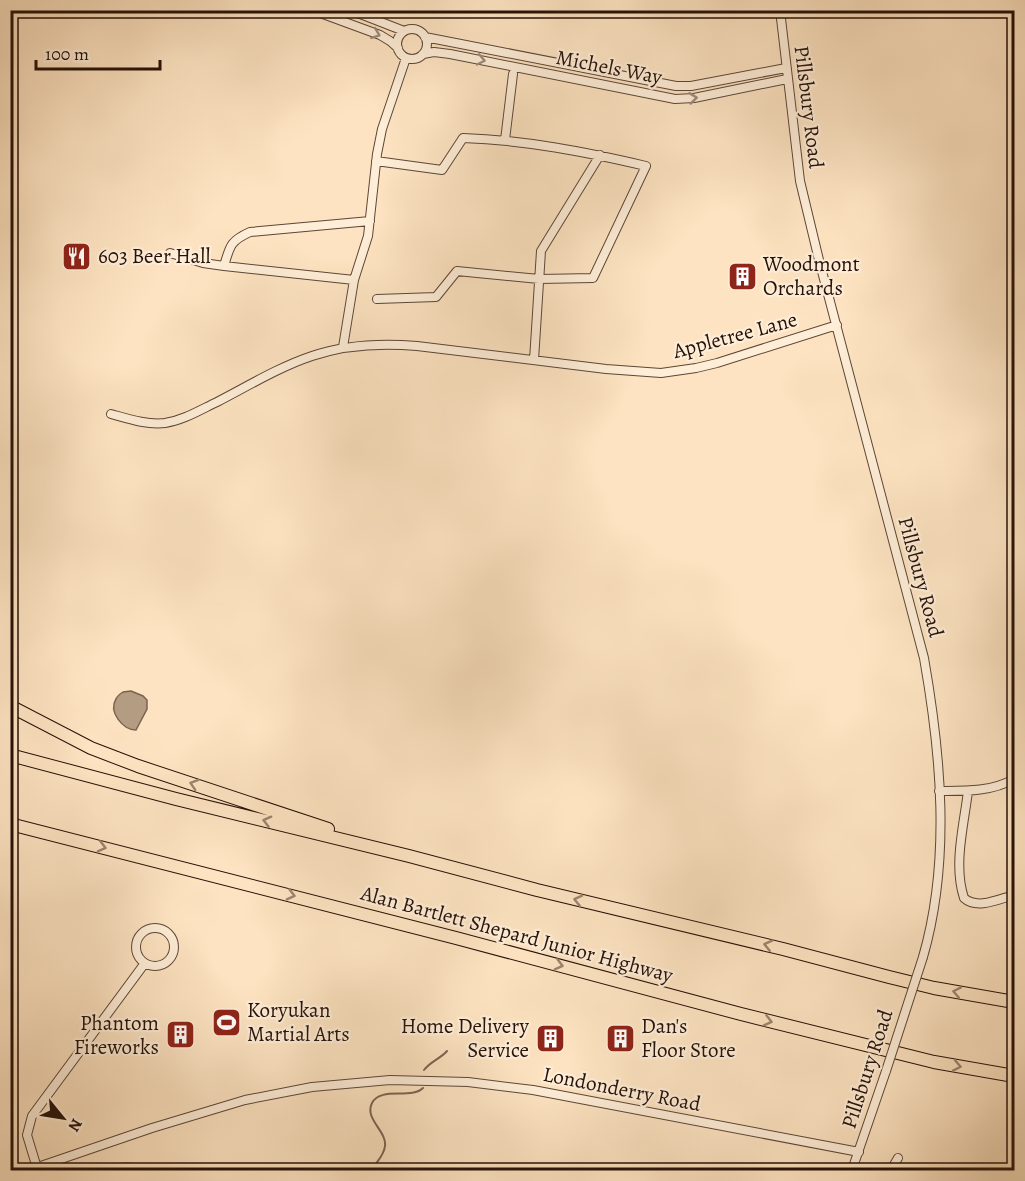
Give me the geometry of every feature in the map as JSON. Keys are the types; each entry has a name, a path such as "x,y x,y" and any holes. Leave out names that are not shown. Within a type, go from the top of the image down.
{"highway":[{"path":"10,706 73,740 119,759 409,856"},
{"path":"10,755 176,799 889,977 944,990 1014,1002"},
{"name":"Alan Bartlett Shepard Junior Highway","path":"10,825 456,938 741,1014 934,1062 1014,1076"}],"street":[{"path":"312,10 380,35 398,48 406,58"},
{"path":"350,10 405,31 417,30 425,37 427,46 423,54 415,58 406,58"},
{"name":"Pillsbury Road","path":"780,10 800,181 924,658 937,744 939,790 937,890 931,929 852,1170"},
{"path":"398,48 398,39 405,31"},
{"name":"Michels Way","path":"425,37 676,86 697,86 786,68"},
{"name":"Michels Way","path":"423,54 434,52 450,54 675,99 694,98 787,79"},
{"path":"343,347 354,280 365,248 370,221 376,161 382,129 406,58"},
{"path":"505,140 513,74"},
{"path":"376,161 442,170 463,138 505,140 600,155 646,166 594,278 539,279 457,271 436,297 377,299"},
{"path":"534,360 541,250 600,155"},
{"path":"224,266 235,239 250,232 370,221"},
{"path":"170,253 203,263 354,280"},
{"name":"Appletree Lane","path":"111,414 144,423 164,423 175,420 282,368 343,347 377,344 406,345 606,369 661,373 696,368 737,357 837,324"},
{"path":"939,790 969,791 996,787 1014,779"},
{"path":"969,791 960,862 959,885 963,898 972,903 981,903 1014,895"},
{"path":"164,930 173,940 174,952 162,965 150,966 145,963 137,953 138,940 146,931 164,930"},
{"path":"33,1169 27,1135 32,1116 145,963"},
{"name":"Londonderry Road","path":"33,1169 171,1122 245,1100 312,1087 390,1080 468,1082 533,1090 859,1152"},
{"path":"891,1170 898,1158"}],"shaded area":[{"path":"131,691 147,700 147,709 136,730 122,724 115,715 114,709 118,696 123,692"}],"waterway":[{"path":"424,1070 447,1051"},
{"path":"372,1170 382,1156 385,1146 383,1135 371,1114 372,1103 382,1095 411,1093 423,1088"},
{"path":"10,1155 13,1161"},
{"path":"93,1170 129,1163 150,1170"}],"place":[{"name":"603 Beer Hall","path":"77,256"},
{"name":"Woodmont Orchards","path":"742,276"},
{"name":"Koryukan Martial Arts","path":"226,1022"},
{"name":"Phantom Fireworks","path":"180,1035"},
{"name":"Home Delivery Service","path":"550,1038"},
{"name":"Dan's Floor Store","path":"620,1038"}]}
